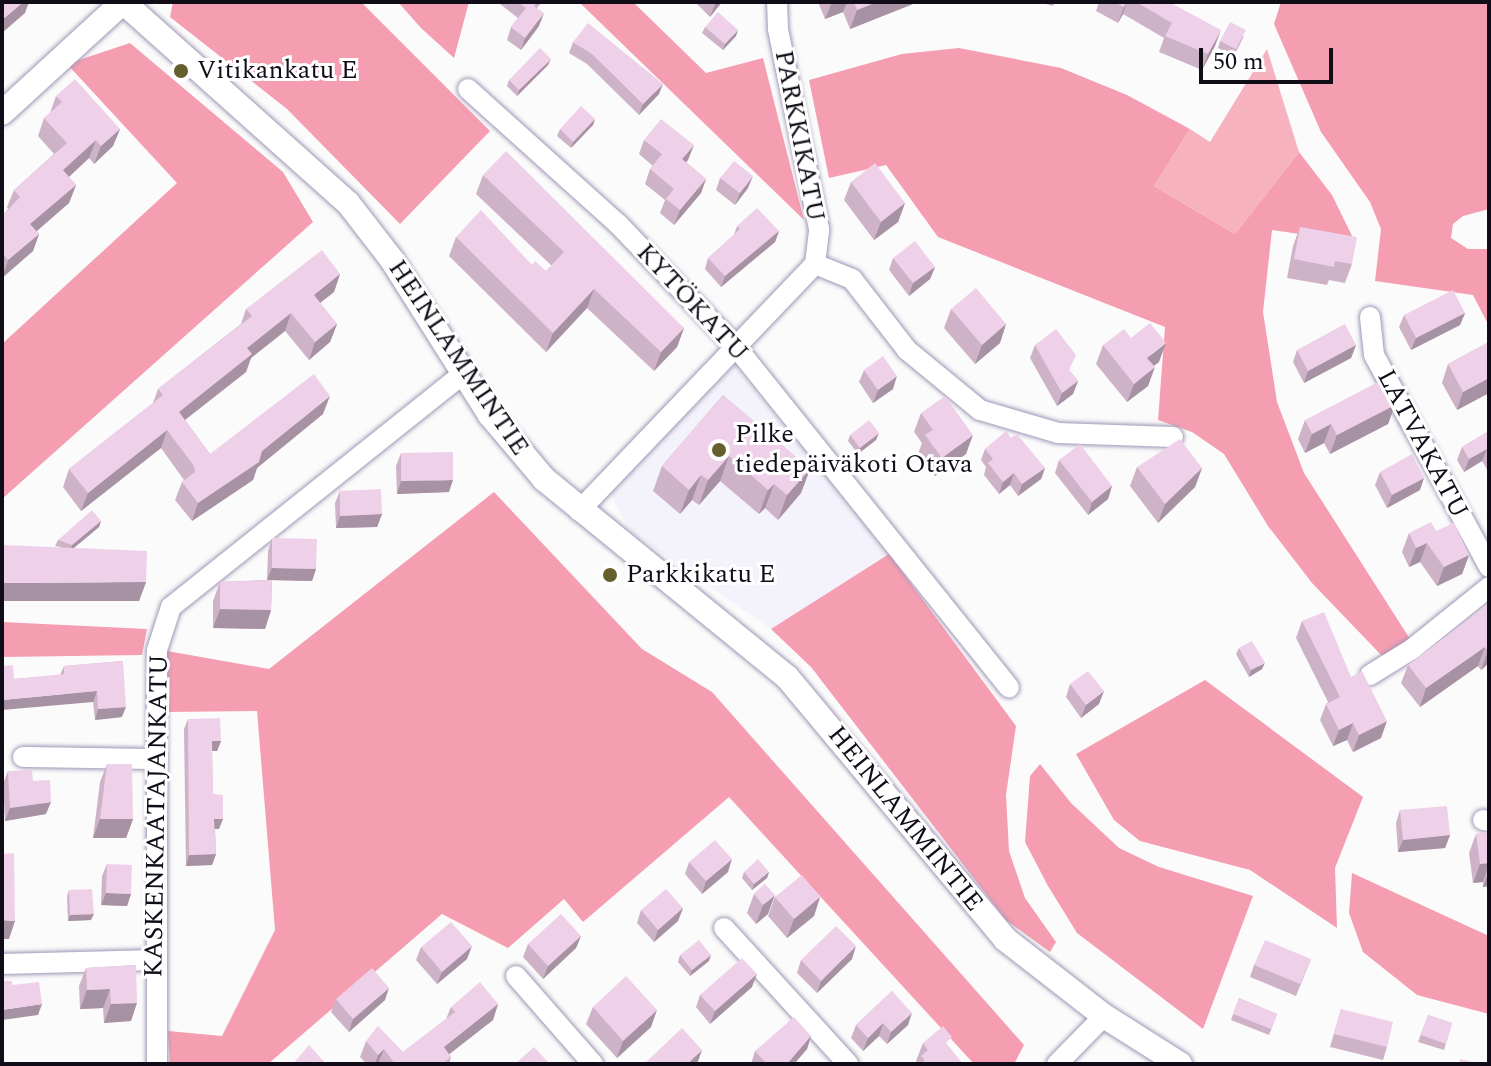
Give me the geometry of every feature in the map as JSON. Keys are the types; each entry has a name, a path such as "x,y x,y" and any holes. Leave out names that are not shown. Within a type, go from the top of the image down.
{"street":[{"path":"2,113 123,2"},
{"name":"HEINLAMMINTIE","path":"123,2 348,203 392,260 463,374 517,450 579,511 787,677 1005,939 1104,1016 1180,1064"},
{"name":"PARKKIKATU","path":"777,2 778,29 819,229 815,264"},
{"name":"KYTÖKATU","path":"468,89 618,224 737,348 1009,687"},
{"path":"579,511 815,264 852,279 907,350 980,410 1058,433 1173,437"},
{"name":"LATVAKATU","path":"1370,317 1374,355 1489,567"},
{"name":"KASKENKAATAJANKATU","path":"157,1064 157,650 171,607 463,374"},
{"path":"1370,675 1412,649 1489,587"},
{"path":"23,757 156,759"},
{"path":"724,928 848,1064"},
{"path":"2,964 155,960"},
{"path":"516,976 593,1064"},
{"path":"1057,1064 1104,1016"}],"shaded area":[{"path":"173,2 361,2 490,131 400,224 287,109 170,17"},
{"path":"398,2 469,2 454,58 421,28"},
{"path":"579,2 633,2 706,73 763,58 804,220"},
{"path":"1281,2 1489,2 1489,209 1463,216 1453,224 1451,238 1468,249 1489,249 1489,326 1473,295 1375,281 1381,229 1370,202 1321,132 1274,24"},
{"path":"130,43 283,172 313,222 2,499 2,344 177,183 67,64"},
{"path":"959,48 1061,68 1127,95 1190,129 1154,186 1235,234 1299,152 1332,195 1355,242 1272,230 1263,312 1277,402 1304,473 1410,639 1385,659 1312,583 1268,526 1224,454 1192,432 1158,420 1165,327 938,237 886,165 829,178 809,80 902,54"},
{"path":"1267,49 1299,152 1235,234 1154,186 1190,129 1210,142"},
{"path":"735,366 889,554 771,629 628,530 610,491"},
{"path":"494,492 642,649 712,692 1024,1045 1014,1064 974,1064 729,797 583,922 564,899 508,948 442,914 268,1064 170,1064 168,1031 222,1036 275,930 257,711 168,712 167,651 269,669"},
{"path":"889,554 1016,726 1006,795 1009,851 1025,898 1056,942 1050,952 1006,920 811,667 771,629"},
{"path":"2,622 147,629 142,655 2,657"},
{"path":"1205,680 1363,797 1335,868 1337,928 1250,870 1140,841 1114,820 1076,754"},
{"path":"1040,764 1071,803 1119,848 1159,867 1253,896 1203,1029 1077,933 1048,886 1025,842 1030,776"},
{"path":"1352,873 1489,936 1489,1014 1417,995 1363,952 1349,913"}],"building":[{"path":"2,2 23,2 2,20"},
{"path":"518,2 537,2 534,6 544,13 525,38 511,27 526,8"},
{"path":"854,2 877,2 857,10"},
{"path":"1136,2 1169,2 1221,30 1208,54 1165,36 1172,23"},
{"path":"718,12 738,30 725,44 705,27"},
{"path":"1230,22 1246,30 1236,49 1220,41"},
{"path":"588,23 663,84 643,104 591,53 573,42"},
{"path":"540,48 551,59 519,90 509,80"},
{"path":"75,79 120,129 101,146 96,140 63,170 76,185 30,224 39,234 8,260 2,253 2,216 20,197 14,190 67,143 44,118 62,102 56,96"},
{"path":"581,106 595,119 573,142 560,129"},
{"path":"661,119 694,145 682,159 706,179 680,210 666,199 674,189 650,169 662,154 644,140"},
{"path":"506,151 684,328 661,352 594,289 553,333 456,237 481,210 532,265 535,261 546,271 564,252 483,175"},
{"path":"734,161 753,176 740,193 720,178"},
{"path":"875,163 905,203 881,222 851,182"},
{"path":"757,208 779,231 725,276 708,258 740,229 737,226"},
{"path":"1300,227 1357,237 1352,264 1335,261 1334,267 1294,259"},
{"path":"915,241 935,267 913,283 893,258"},
{"path":"322,250 340,274 314,295 337,324 315,342 291,313 247,348 252,354 179,412 210,454 314,374 330,396 262,451 259,462 198,503 182,482 195,472 194,466 167,430 88,493 69,469 163,395 158,389 252,316 246,309"},
{"path":"976,288 1006,324 982,345 951,309"},
{"path":"1453,290 1465,313 1416,338 1404,315"},
{"path":"1150,323 1166,343 1147,358 1155,367 1134,384 1103,345 1124,329 1131,338"},
{"path":"1345,324 1356,345 1308,371 1297,350"},
{"path":"1056,329 1076,355 1069,370 1078,381 1062,393 1035,345"},
{"path":"1489,342 1489,378 1463,392 1448,364"},
{"path":"883,356 897,376 878,390 864,370"},
{"path":"1382,380 1395,405 1337,435 1331,424 1312,434 1305,420"},
{"path":"723,395 810,469 787,495 774,484 768,490 729,456 708,480 701,475 689,490 662,466"},
{"path":"945,396 973,435 942,458 925,435 933,430 921,413"},
{"path":"869,420 879,433 860,448 850,435"},
{"path":"1006,431 1011,438 1017,434 1045,468 1022,484 1014,473 1003,482 988,463 993,459 985,449"},
{"path":"1489,431 1489,452 1487,449 1469,459 1462,447"},
{"path":"1180,439 1202,468 1165,504 1137,467"},
{"path":"1080,444 1112,486 1092,502 1059,460"},
{"path":"453,452 453,480 401,481 401,453"},
{"path":"1412,454 1424,478 1392,495 1380,472"},
{"path":"381,489 382,514 340,516 340,491"},
{"path":"92,510 101,521 72,545 58,540"},
{"path":"1431,522 1436,531 1454,523 1469,555 1444,567 1427,543 1416,548 1409,533"},
{"path":"272,538 317,539 316,569 272,568"},
{"path":"2,545 147,551 146,582 2,583"},
{"path":"272,580 271,610 220,609 220,582"},
{"path":"1489,604 1489,650 1485,647 1426,688 1408,665"},
{"path":"1324,612 1351,677 1362,671 1387,721 1359,735 1353,723 1339,730 1326,704 1340,697 1302,621"},
{"path":"1252,641 1265,663 1251,670 1239,648"},
{"path":"123,661 126,707 98,709 97,691 2,700 2,666 13,665 14,679 64,674 64,666"},
{"path":"1088,671 1104,691 1086,705 1070,684"},
{"path":"220,718 221,741 212,741 213,794 223,795 223,819 214,819 216,854 189,855 188,719"},
{"path":"107,764 132,764 133,819 100,819"},
{"path":"32,770 33,781 50,780 51,802 10,808 8,771"},
{"path":"1447,806 1450,835 1403,840 1400,810"},
{"path":"1489,832 1489,863 1480,864 1476,834"},
{"path":"715,840 732,859 706,881 689,862"},
{"path":"14,853 15,921 2,920 2,854"},
{"path":"758,859 769,872 754,884 744,872"},
{"path":"107,864 132,865 131,894 106,893"},
{"path":"802,875 820,897 794,919 775,897"},
{"path":"765,884 775,895 763,905 754,894"},
{"path":"92,889 94,914 70,915 69,890"},
{"path":"666,889 683,908 658,930 641,910"},
{"path":"561,914 581,936 548,966 528,944"},
{"path":"451,922 472,946 442,972 421,947"},
{"path":"836,926 856,946 821,981 801,960"},
{"path":"699,940 711,955 692,970 680,955"},
{"path":"1265,940 1311,959 1300,984 1254,965"},
{"path":"742,958 757,974 715,1011 700,995"},
{"path":"136,965 137,1003 111,1004 110,989 87,990 86,968"},
{"path":"372,968 389,988 353,1019 336,999"},
{"path":"626,976 657,1010 623,1041 593,1007"},
{"path":"2,981 12,981 12,985 39,982 42,1004 2,1010"},
{"path":"480,982 498,1004 444,1047 451,1057 442,1064 395,1064 384,1049 378,1055 366,1041 378,1026 403,1052 455,1012 451,1007"},
{"path":"892,991 912,1013 891,1032 883,1023 868,1038 856,1025"},
{"path":"1239,998 1277,1014 1271,1029 1233,1014"},
{"path":"1341,1009 1393,1022 1387,1047 1334,1034"},
{"path":"1428,1015 1452,1023 1446,1044 1421,1035"},
{"path":"794,1017 811,1036 787,1064 767,1064 755,1051"},
{"path":"943,1026 952,1037 946,1043 961,1062 920,1064 925,1060 921,1056 928,1050 923,1043"},
{"path":"682,1028 702,1050 687,1064 644,1064"},
{"path":"309,1045 326,1064 293,1064"},
{"path":"534,1047 550,1064 515,1064"},
{"path":"1460,1059 1484,1064 1459,1064"}],"place":[{"name":"Vitikankatu E","path":"181,71"},
{"name":"Pilke tiedepäiväkoti Otava","path":"719,450"},
{"name":"Parkkikatu E","path":"610,575"}]}
